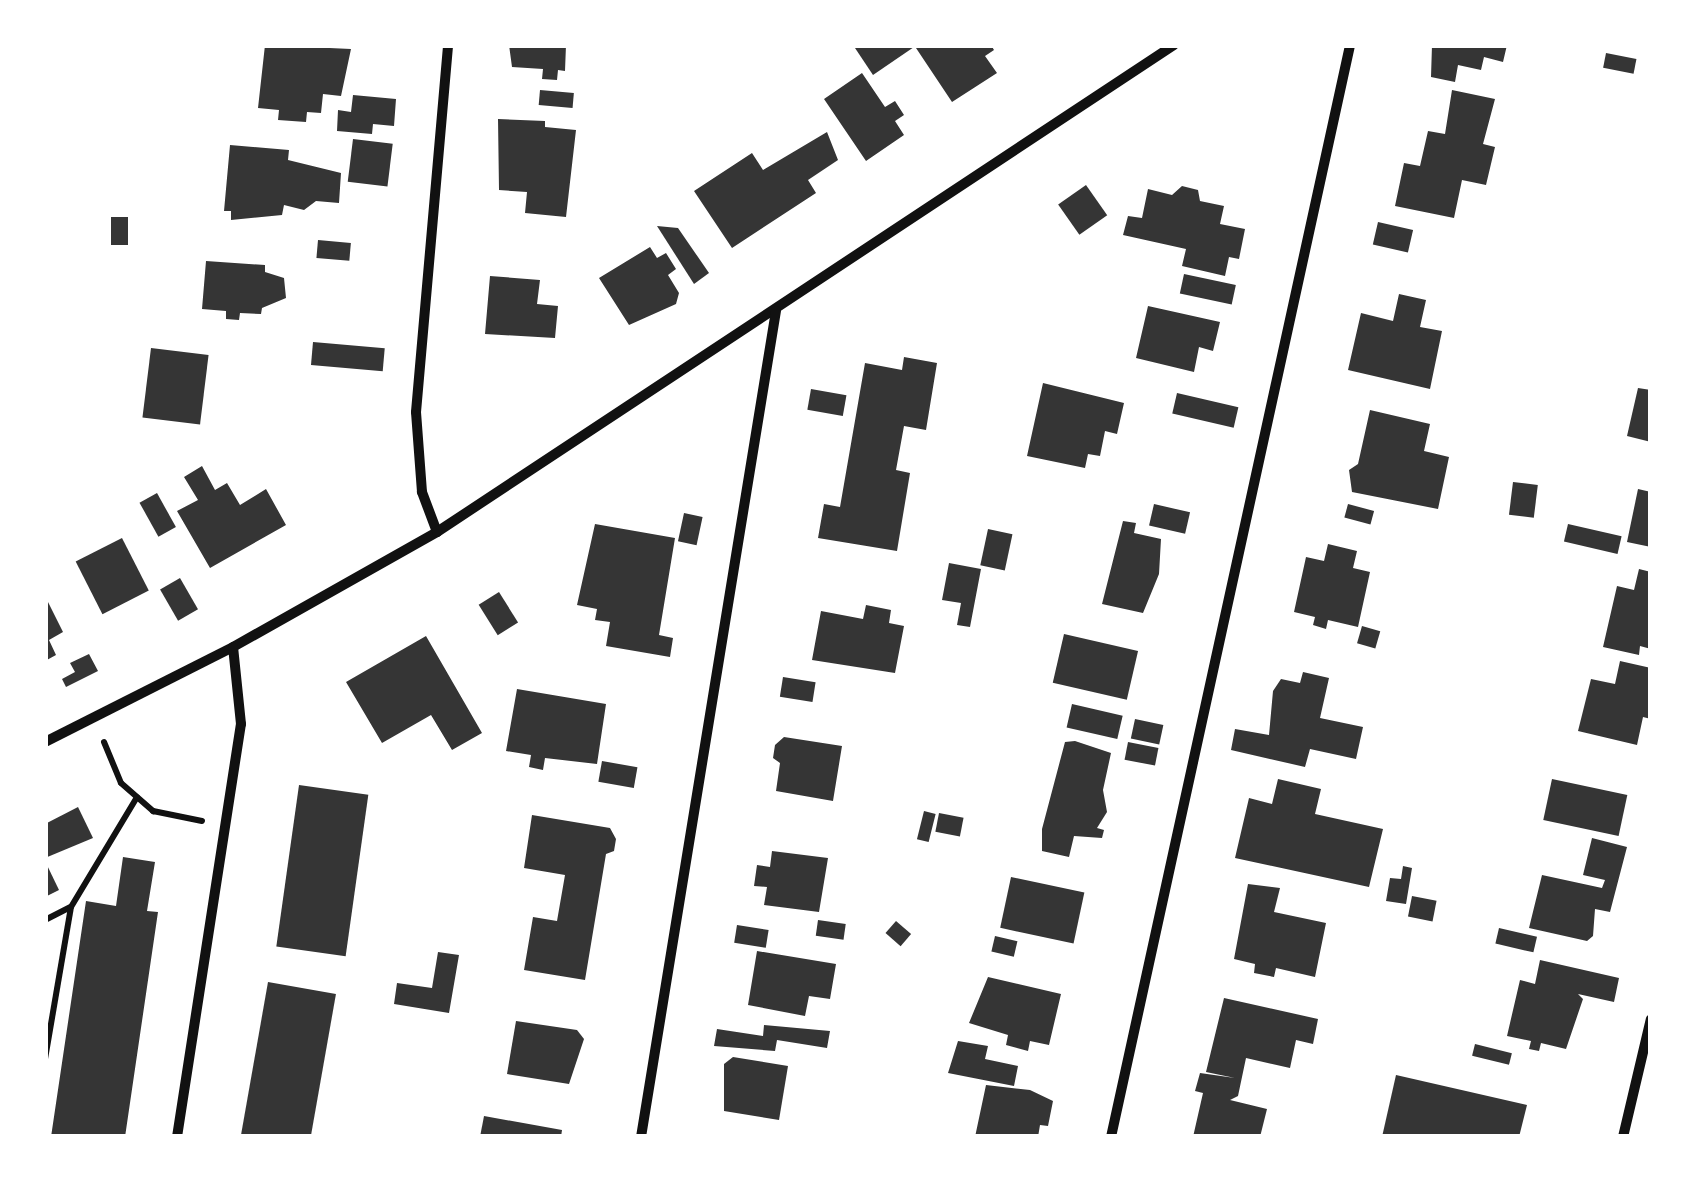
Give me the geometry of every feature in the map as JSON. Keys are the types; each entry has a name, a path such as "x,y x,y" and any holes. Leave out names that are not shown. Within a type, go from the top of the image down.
{"street":[{"path":"437,532 422,492 416,412 448,45"},
{"path":"45,742 233,648 437,532 1174,45"},
{"path":"1111,1137 1350,45"},
{"path":"641,1137 776,310"},
{"path":"177,1137 240,724 233,648"},
{"path":"1623,1137 1651,1019"}],"path":[{"path":"93,718 122,784 153,811 225,825"},
{"path":"45,1059 71,907 138,798"},
{"path":"45,920 71,907"}],"building":[{"path":"265,45 351,49 341,96 323,94 321,113 307,112 306,122 278,120 279,110 258,108"},
{"path":"509,45 566,45 565,71 558,70 557,80 542,79 543,69 512,67"},
{"path":"853,45 913,45 914,47 873,75"},
{"path":"991,45 994,50 985,56 997,73 952,102 916,48"},
{"path":"1432,45 1507,45 1503,62 1484,57 1481,70 1458,65 1455,82 1431,77"},
{"path":"1606,53 1636,59 1634,74 1603,68"},
{"path":"862,73 885,107 895,101 904,115 895,121 904,135 866,161 824,99"},
{"path":"540,90 574,93 573,108 539,105"},
{"path":"1452,90 1495,99 1483,144 1495,147 1486,185 1462,180 1454,218 1395,206 1404,163 1420,166 1428,131 1445,134"},
{"path":"353,95 396,99 394,126 373,124 372,134 337,131 338,110 351,112"},
{"path":"498,119 545,121 545,127 576,130 566,217 525,213 527,192 499,190"},
{"path":"827,132 838,160 808,180 816,193 732,248 694,191 752,153 763,170"},
{"path":"353,139 393,144 387,187 348,182"},
{"path":"230,145 289,150 288,160 341,173 339,203 316,201 304,210 284,205 282,215 231,220 231,211 224,211"},
{"path":"1086,185 1107,215 1079,235 1058,205"},
{"path":"1182,186 1198,190 1200,201 1224,206 1220,224 1245,229 1239,259 1229,257 1225,276 1182,266 1186,249 1123,235 1128,216 1142,218 1148,189 1172,195"},
{"path":"111,217 128,217 128,245 111,245"},
{"path":"1378,222 1413,230 1408,253 1373,244"},
{"path":"657,226 678,228 709,273 694,284"},
{"path":"318,240 351,243 349,261 316,258"},
{"path":"650,247 657,258 666,253 676,269 668,275 679,293 676,304 629,325 599,278"},
{"path":"206,261 265,265 265,272 284,278 286,298 262,308 261,314 240,313 239,320 226,319 226,311 202,309"},
{"path":"1184,274 1236,285 1232,305 1180,294"},
{"path":"490,276 540,280 537,304 558,306 555,338 485,334"},
{"path":"1399,294 1426,300 1420,327 1442,331 1430,389 1348,370 1361,313 1393,321"},
{"path":"1148,306 1220,322 1213,351 1199,347 1194,372 1136,358"},
{"path":"313,342 385,348 383,371 311,365"},
{"path":"151,348 209,355 200,425 142,417"},
{"path":"904,357 937,363 926,430 904,426 896,470 910,473 897,551 818,538 824,504 840,507 865,363 902,370"},
{"path":"1043,383 1124,403 1117,434 1105,431 1100,456 1088,454 1085,468 1027,456"},
{"path":"1638,388 1651,390 1651,442 1627,436"},
{"path":"811,389 846,395 843,416 807,410"},
{"path":"1177,393 1238,407 1234,428 1172,413"},
{"path":"1370,410 1430,424 1424,451 1449,457 1438,509 1352,492 1349,470 1358,464"},
{"path":"202,466 215,490 227,483 240,505 266,489 286,525 210,568 177,511 198,500 184,477"},
{"path":"1513,482 1538,485 1534,518 1509,515"},
{"path":"1638,489 1651,492 1651,547 1627,542"},
{"path":"157,493 176,527 158,537 140,503"},
{"path":"1154,504 1190,512 1185,534 1149,525"},
{"path":"1348,504 1374,511 1370,525 1344,518"},
{"path":"684,513 703,517 697,545 678,541"},
{"path":"1123,521 1136,523 1134,533 1161,539 1159,574 1143,613 1102,604"},
{"path":"595,524 675,538 659,635 673,638 670,657 606,646 610,622 595,620 597,609 577,605"},
{"path":"1568,524 1622,536 1618,554 1564,542"},
{"path":"988,529 1012,534 1005,570 980,565"},
{"path":"122,538 149,591 102,614 76,562"},
{"path":"1328,544 1357,551 1353,568 1370,572 1358,627 1328,620 1326,629 1313,625 1315,617 1294,612 1306,557 1324,561"},
{"path":"949,563 981,569 970,627 957,625 961,603 942,600"},
{"path":"1639,569 1651,572 1651,649 1640,646 1639,655 1603,647 1617,586 1634,590"},
{"path":"180,578 198,609 178,621 160,590"},
{"path":"499,592 518,623 498,635 479,605"},
{"path":"45,596 63,632 49,640 56,655 45,661"},
{"path":"866,605 891,610 889,623 904,626 895,673 812,660 821,611 863,619"},
{"path":"1362,626 1380,631 1375,649 1357,643"},
{"path":"1064,634 1138,651 1127,700 1053,683"},
{"path":"426,636 482,733 452,750 431,715 382,743 346,682"},
{"path":"89,654 98,671 66,687 62,679 75,672 70,663"},
{"path":"1620,661 1651,668 1651,719 1643,717 1637,745 1578,731 1591,679 1615,684"},
{"path":"1303,672 1329,678 1320,718 1363,727 1356,759 1310,749 1305,767 1231,750 1235,729 1269,735 1273,691 1281,679 1300,683"},
{"path":"783,677 816,682 812,702 780,697"},
{"path":"517,689 606,704 597,764 545,758 543,770 529,767 531,755 506,751"},
{"path":"1072,704 1123,716 1117,739 1067,727"},
{"path":"1135,719 1163,725 1159,745 1131,739"},
{"path":"784,737 842,746 833,801 776,791 780,763 773,758 775,745"},
{"path":"1075,741 1111,753 1103,790 1107,812 1097,828 1104,830 1102,838 1074,836 1069,857 1042,851 1042,829 1065,742"},
{"path":"1128,742 1158,748 1155,766 1125,760"},
{"path":"602,761 637,767 634,788 598,782"},
{"path":"1278,779 1321,789 1315,814 1383,829 1369,887 1235,858 1249,798 1272,804"},
{"path":"1552,779 1627,795 1619,836 1543,820"},
{"path":"299,785 368,795 346,956 276,946"},
{"path":"78,807 93,838 45,858 45,824"},
{"path":"924,811 936,814 929,842 917,839"},
{"path":"939,813 964,818 960,836 935,832"},
{"path":"532,815 610,828 616,839 614,851 606,854 585,980 524,970 533,917 557,921 565,875 524,868"},
{"path":"1592,838 1627,847 1610,912 1595,909 1593,936 1587,941 1529,928 1542,875 1602,888 1605,880 1583,875"},
{"path":"772,851 828,858 819,912 764,905 767,887 754,886 757,865 770,867"},
{"path":"123,857 155,862 147,911 158,912 125,1137 51,1137 86,901 116,906"},
{"path":"45,861 59,890 45,897"},
{"path":"1403,866 1412,868 1406,904 1386,901 1390,878 1401,879"},
{"path":"1011,877 1084,893 1074,943 1000,928"},
{"path":"1248,884 1280,888 1274,912 1326,923 1315,977 1276,968 1274,977 1254,973 1255,964 1234,959"},
{"path":"1412,896 1437,901 1433,921 1408,917"},
{"path":"818,920 846,924 844,940 816,936"},
{"path":"896,921 911,934 901,946 886,933"},
{"path":"737,925 769,930 766,948 734,943"},
{"path":"1499,928 1537,937 1533,952 1495,944"},
{"path":"995,936 1017,941 1014,957 991,952"},
{"path":"757,951 836,964 830,999 809,996 805,1016 748,1005"},
{"path":"438,952 459,955 449,1013 394,1004 397,983 432,988"},
{"path":"1540,960 1619,978 1614,1002 1578,994 1583,999 1566,1049 1541,1043 1539,1051 1529,1049 1531,1041 1507,1036 1520,980 1535,984"},
{"path":"988,977 1061,994 1049,1045 1030,1041 1028,1051 1006,1045 1008,1035 969,1023"},
{"path":"268,982 336,994 311,1137 241,1137"},
{"path":"1224,998 1318,1019 1313,1044 1296,1040 1290,1068 1246,1058 1238,1096 1230,1100 1267,1109 1260,1137 1193,1137 1203,1093 1195,1091 1200,1073 1235,1078 1206,1072"},
{"path":"516,1021 577,1030 584,1039 569,1084 507,1074"},
{"path":"764,1025 830,1031 827,1048 777,1040 775,1051 714,1046 717,1029 763,1036"},
{"path":"958,1041 988,1046 985,1059 1018,1066 1014,1086 948,1073"},
{"path":"1475,1044 1512,1053 1509,1065 1472,1056"},
{"path":"733,1057 788,1066 779,1120 724,1111 724,1064"},
{"path":"1396,1075 1527,1105 1519,1137 1382,1137"},
{"path":"986,1085 1030,1090 1053,1101 1048,1126 1040,1125 1038,1137 975,1137"},
{"path":"484,1116 562,1130 561,1137 480,1137"}]}
